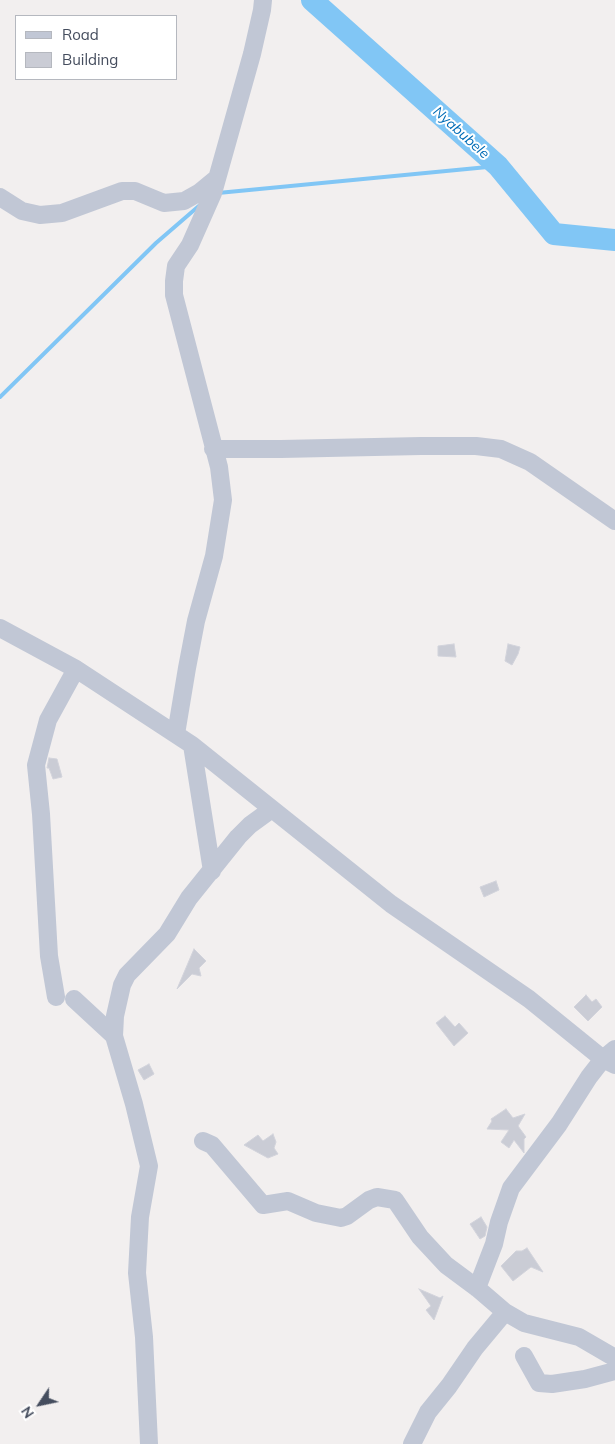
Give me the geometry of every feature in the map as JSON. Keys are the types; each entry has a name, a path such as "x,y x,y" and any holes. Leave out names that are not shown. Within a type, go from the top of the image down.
{"street":[{"path":"176,734 196,620 210,573 221,520 223,500 222,486 188,343 174,295 174,281 176,266 190,245 206,212 218,178 252,54 262,10 262,0"},
{"path":"0,198 22,211 40,215 62,213 122,191 135,191 164,203 184,201 200,192 218,178"},
{"path":"213,449 281,450 476,446 501,450 530,462 615,521"},
{"path":"0,628 76,669 192,745 391,904 611,1058 589,1077 540,1151 511,1188 499,1222 494,1244 477,1288"},
{"path":"76,669 48,720 36,765 41,814 49,956 65,998 114,1036"},
{"path":"192,745 212,871"},
{"path":"149,1444 144,1337 137,1273 140,1217 149,1166 134,1104 114,1036 115,1016 122,985 127,975 166,934 189,898 250,825 272,809"},
{"path":"203,1141 212,1144 263,1204 288,1201 316,1213 341,1218 377,1197 394,1200 420,1237 446,1265 505,1312 524,1322 579,1337 615,1358"},
{"path":"412,1444 428,1412 474,1348 505,1312"},
{"path":"524,1356 539,1383 552,1384 585,1379 615,1371"}],"building":[{"path":"454,644 456,657 438,656 438,646"},
{"path":"508,644 520,647 512,665 505,661"},
{"path":"49,758 57,759 62,777 53,779 49,768 47,768"},
{"path":"496,881 499,890 484,897 480,887"},
{"path":"194,949 206,961 199,968 201,976 192,974 177,989"},
{"path":"586,995 592,1002 596,999 602,1007 588,1021 574,1007"},
{"path":"445,1016 455,1027 459,1023 468,1033 454,1046 436,1023"},
{"path":"149,1064 154,1074 144,1080 138,1070"},
{"path":"506,1109 513,1118 525,1114 518,1126 526,1137 524,1139 524,1153 514,1140 509,1148 501,1142 509,1130 487,1129 492,1121 491,1119"},
{"path":"273,1134 276,1142 274,1148 278,1154 268,1158 244,1145 258,1135 263,1141"},
{"path":"481,1217 487,1227 485,1236 480,1239 470,1224"},
{"path":"527,1248 543,1272 531,1267 513,1281 501,1266 516,1251 522,1251"},
{"path":"419,1289 440,1298 443,1296 434,1320 426,1310 431,1306"}],"waterway":[{"name":"Nyabubele","path":"312,0 498,166 554,234 615,240"},
{"path":"218,193 498,166"},
{"path":"0,397 156,243 200,205"}]}
